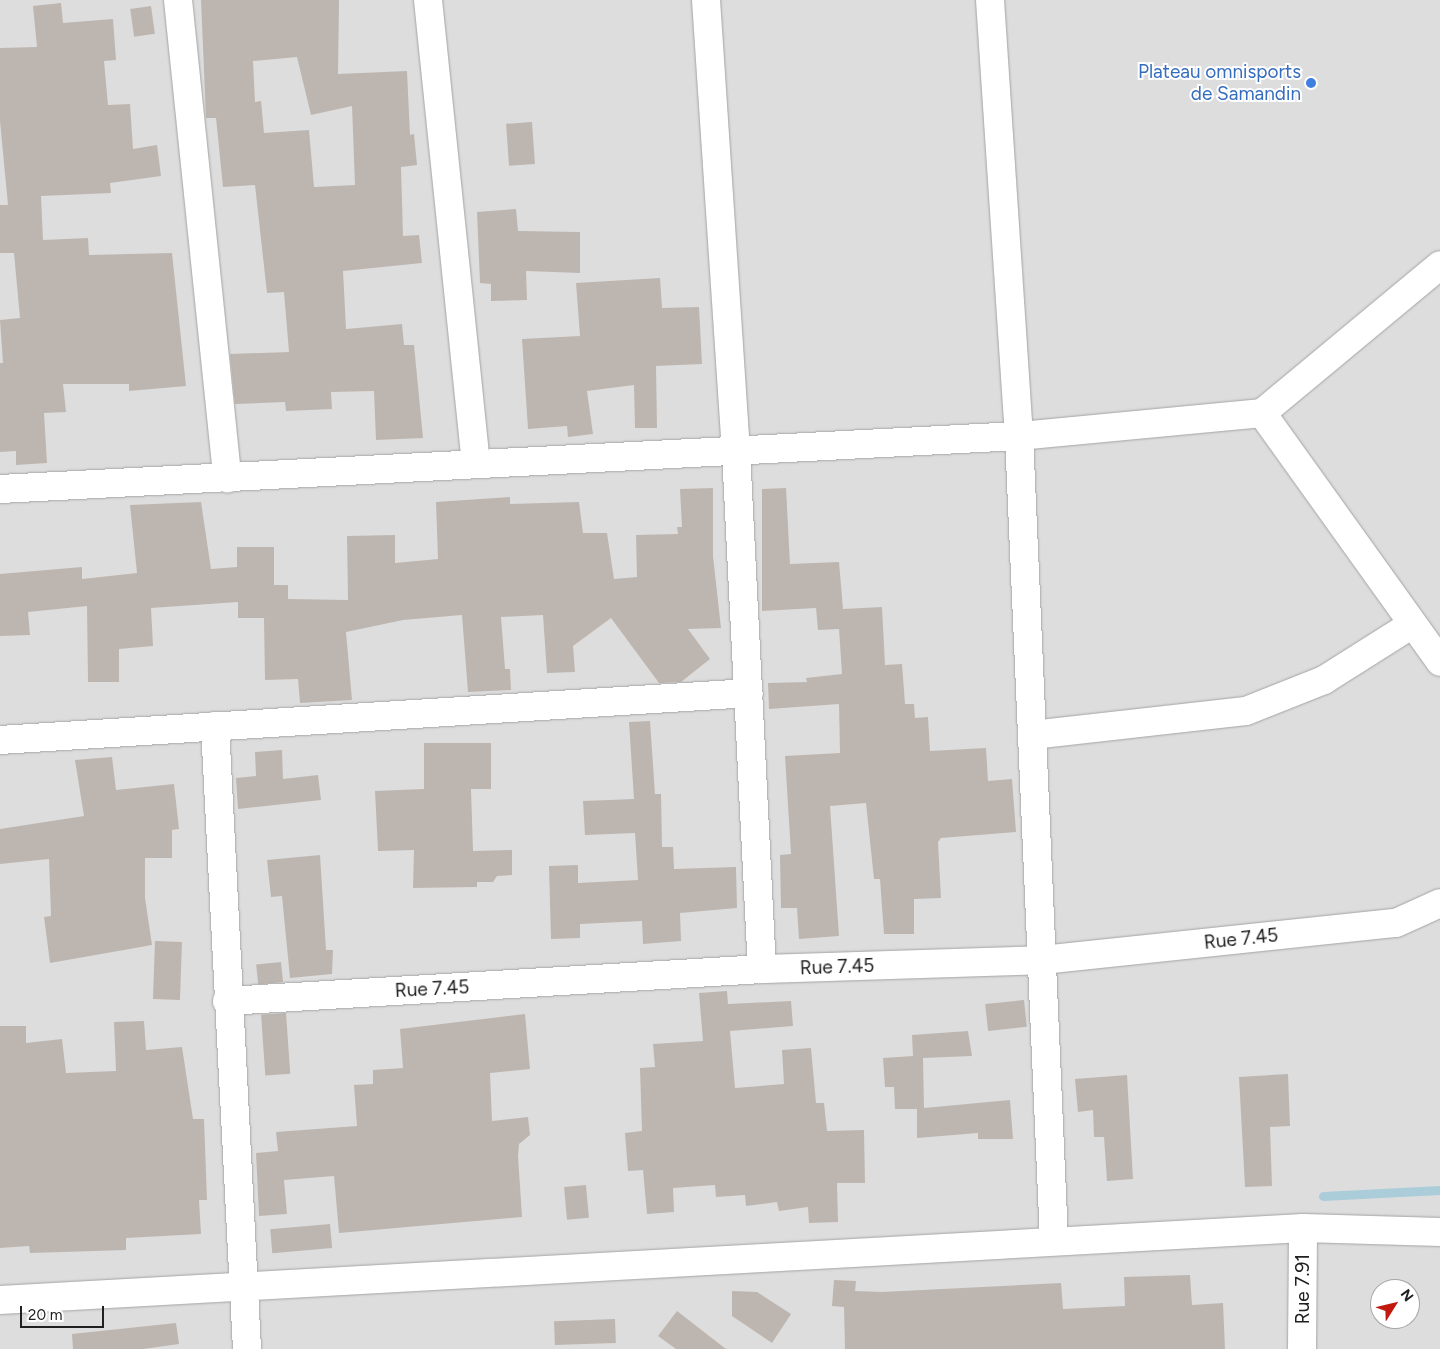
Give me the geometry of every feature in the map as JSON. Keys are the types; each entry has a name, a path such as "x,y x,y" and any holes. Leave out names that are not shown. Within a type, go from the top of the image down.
{"street":[{"path":"178,0 227,478"},
{"path":"428,0 476,464"},
{"path":"706,0 736,451 762,969"},
{"path":"990,0 1019,436 1054,1241"},
{"path":"0,490 1019,436 1262,412 1440,266"},
{"path":"1262,412 1411,625 1440,662"},
{"path":"1032,734 1246,710 1324,680 1411,625"},
{"path":"0,740 748,694"},
{"path":"215,726 246,1349"},
{"name":"Rue 7.45","path":"228,1000 762,969 1042,960 1396,923 1440,903"},
{"path":"0,1300 242,1289 1303,1228 1440,1232"},
{"name":"Rue 7.91","path":"1302,1349 1303,1228"}],"shaded area":[{"path":"0,0 1440,0 1440,1349 0,1349"}],"building":[{"path":"201,0 339,0 338,74 407,71 410,135 414,134 417,165 401,167 403,236 419,235 422,263 343,271 346,329 402,324 404,345 414,345 423,438 376,440 374,391 331,392 332,409 286,411 285,402 235,404 230,354 289,352 284,292 267,293 255,185 223,187 216,118 206,118","holes":["297,57 311,115 352,106 355,185 314,187 309,130 264,133 261,101 255,102 253,61"]},
{"path":"61,3 63,23 113,19 116,60 104,61 108,105 130,104 133,149 157,145 161,176 110,183 111,193 41,196 43,240 88,238 89,255 172,253 186,386 129,391 129,384 63,384 66,412 44,413 47,463 16,465 16,451 0,452 0,363 3,363 0,320 20,318 14,253 0,253 0,205 8,205 0,121 0,48 37,47 33,6"},
{"path":"151,6 155,34 134,37 130,9"},
{"path":"532,122 535,164 509,166 506,124"},
{"path":"516,209 518,231 580,232 580,273 526,271 527,300 491,301 491,284 480,283 477,212"},
{"path":"660,278 662,308 699,307 702,364 656,366 657,428 635,428 634,385 587,391 593,434 568,437 567,426 528,429 522,339 580,336 576,283"},
{"path":"713,488 713,556 721,628 688,629 710,659 681,682 659,683 611,618 573,646 575,672 547,673 543,615 501,617 505,669 510,669 511,690 468,692 462,615 403,620 346,632 352,700 300,703 298,679 265,680 264,618 238,618 238,602 151,608 153,646 119,649 119,682 88,682 87,606 28,612 30,635 0,636 0,574 82,567 82,579 137,573 130,505 201,502 211,569 237,567 237,547 274,547 274,585 288,585 288,599 348,600 347,536 395,535 395,563 438,559 436,502 510,497 510,504 579,502 583,533 607,533 614,579 637,577 636,535 678,534 677,527 682,527 680,489"},
{"path":"786,488 790,564 839,562 843,609 882,607 885,665 902,664 905,704 914,704 915,718 928,717 930,751 986,748 988,781 1012,779 1016,832 941,838 938,842 941,898 914,899 914,934 884,934 880,879 874,879 866,803 830,806 839,936 799,939 797,908 781,908 780,855 791,854 785,756 840,753 839,704 769,709 768,683 807,682 806,678 842,674 839,629 818,630 816,608 762,611 762,489"},
{"path":"650,721 655,794 661,794 662,847 673,847 674,869 736,867 737,908 680,913 681,941 643,944 642,921 580,924 580,938 551,939 549,866 578,865 578,883 638,880 635,833 585,835 583,801 634,799 629,722"},
{"path":"424,743 491,743 491,789 471,789 473,851 512,850 512,875 497,876 493,882 477,882 477,887 413,888 414,850 378,851 375,791 424,789"},
{"path":"282,750 283,779 318,775 321,800 238,809 236,778 256,776 255,752"},
{"path":"112,757 116,790 174,784 179,829 172,830 172,858 145,858 145,898 152,945 50,963 44,917 51,916 49,859 0,864 0,829 84,816 75,760"},
{"path":"320,855 326,950 333,950 332,974 290,978 282,896 271,897 267,860"},
{"path":"155,941 182,942 180,1000 153,999"},
{"path":"281,962 283,982 258,985 256,965"},
{"path":"727,991 728,1004 791,1001 793,1026 730,1031 735,1088 784,1084 782,1050 811,1048 816,1103 824,1103 827,1131 864,1130 865,1183 837,1183 838,1222 809,1223 808,1207 779,1211 777,1202 746,1206 745,1195 716,1197 715,1185 673,1188 674,1212 647,1214 643,1170 628,1171 625,1133 642,1131 640,1068 655,1067 653,1044 703,1041 699,993"},
{"path":"1024,1000 1027,1027 988,1031 985,1004"},
{"path":"286,1013 290,1074 265,1076 261,1015"},
{"path":"525,1014 530,1069 490,1073 492,1121 528,1117 530,1135 519,1144 518,1156 522,1217 339,1233 334,1176 284,1180 287,1214 259,1216 256,1153 278,1151 276,1132 357,1126 354,1085 373,1084 373,1070 403,1068 400,1029"},
{"path":"144,1021 146,1050 182,1047 193,1119 204,1119 207,1200 199,1200 201,1234 126,1238 126,1250 30,1253 29,1246 0,1248 0,1026 26,1026 26,1043 62,1039 66,1073 116,1071 114,1022"},
{"path":"968,1031 972,1056 923,1058 924,1108 1010,1100 1013,1139 978,1139 978,1133 917,1138 917,1109 895,1109 894,1087 885,1087 883,1058 913,1056 912,1035"},
{"path":"1288,1074 1290,1126 1270,1127 1272,1186 1245,1187 1239,1077"},
{"path":"1127,1075 1133,1179 1107,1181 1104,1137 1094,1137 1093,1110 1078,1112 1075,1079"},
{"path":"586,1185 589,1218 567,1220 564,1187"},
{"path":"330,1224 332,1248 272,1253 270,1229"},
{"path":"1190,1275 1192,1305 1223,1303 1225,1349 845,1349 844,1307 832,1306 834,1280 856,1281 855,1291 882,1292 1061,1283 1063,1309 1125,1306 1124,1277"},
{"path":"732,1291 757,1292 791,1314 772,1343 732,1316"},
{"path":"677,1311 726,1349 676,1349 658,1336"},
{"path":"615,1319 616,1343 555,1345 554,1321"},
{"path":"176,1323 179,1344 143,1349 73,1349 72,1334"}],"waterway":[{"path":"1323,1196 1440,1190"}],"place":[{"name":"Plateau omnisports de Samandin","path":"1311,83"}]}
